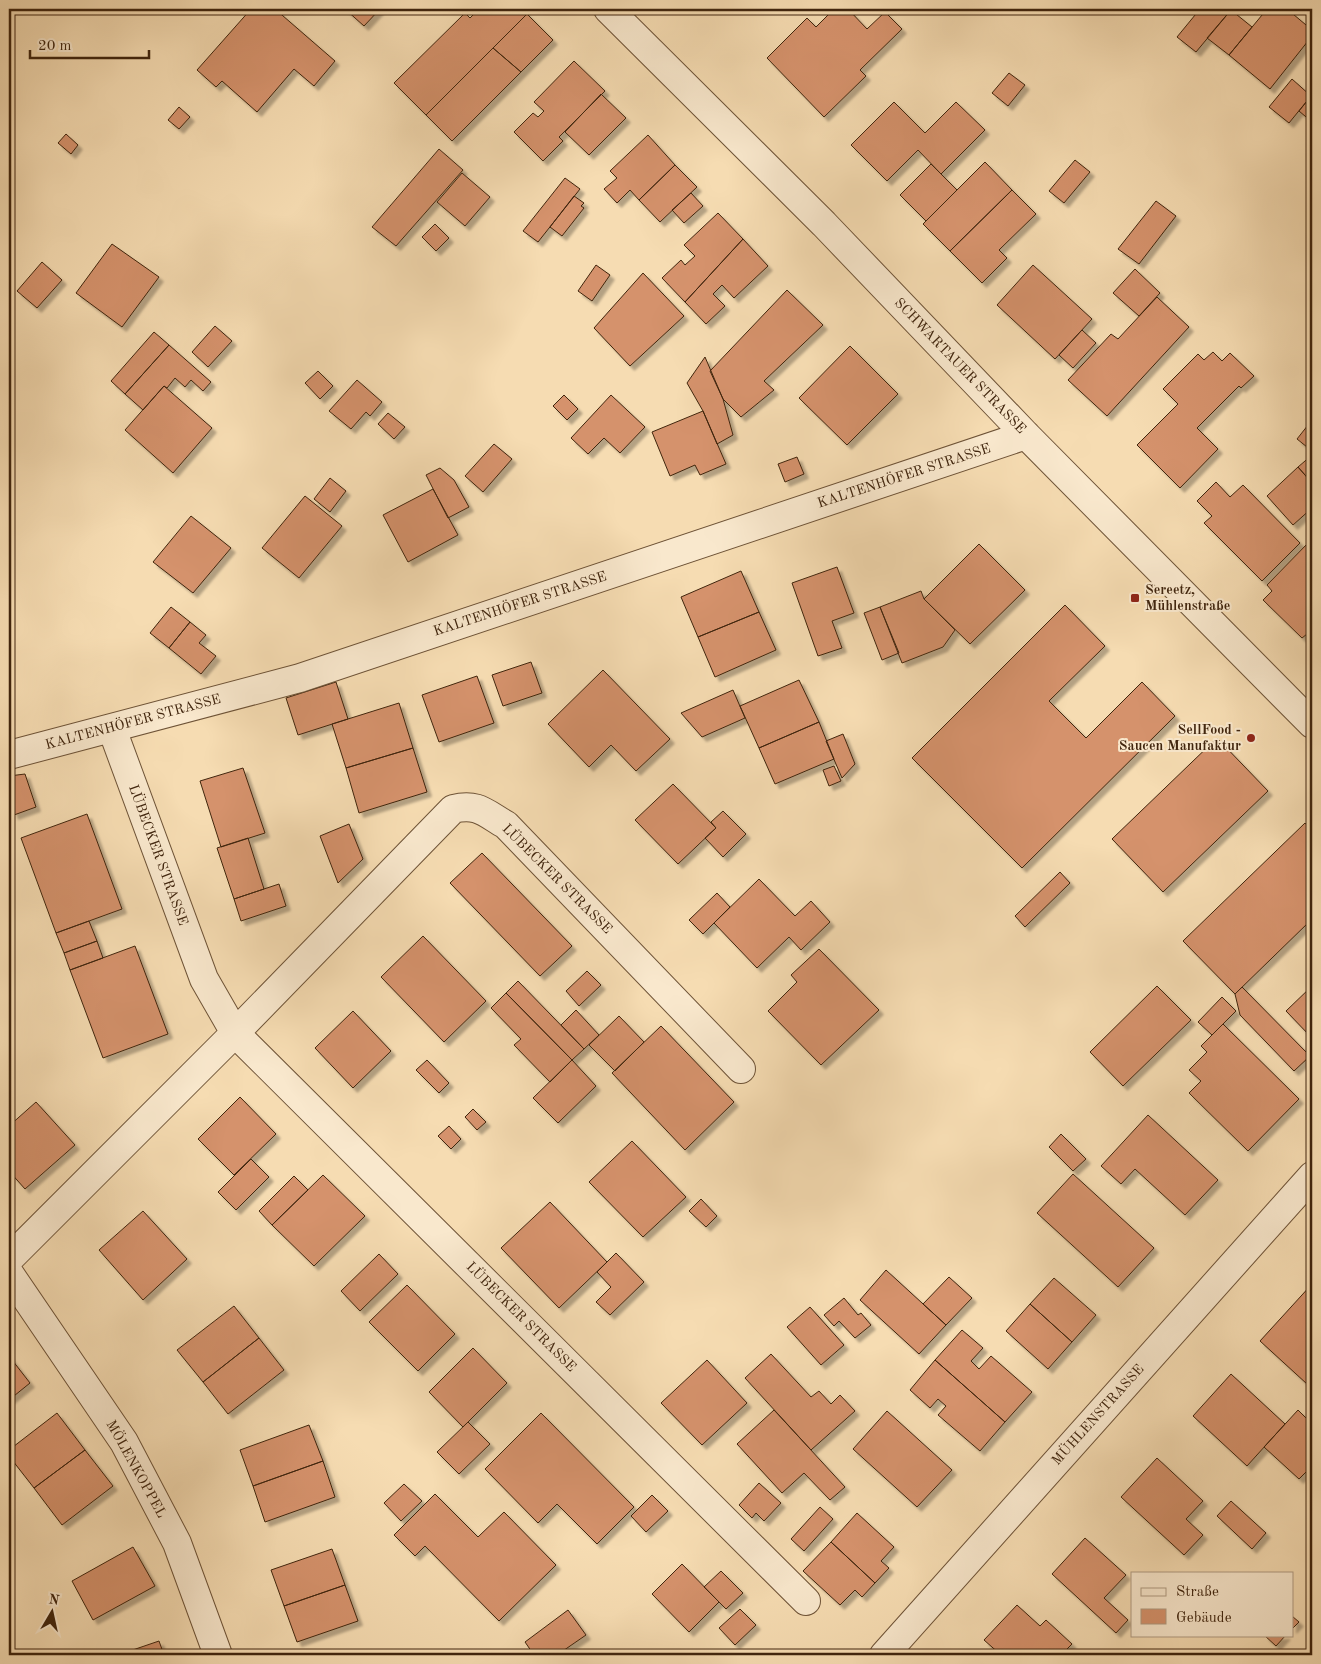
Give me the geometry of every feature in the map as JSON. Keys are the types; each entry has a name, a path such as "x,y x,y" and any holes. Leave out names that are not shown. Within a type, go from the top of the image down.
{"street":[{"name":"SCHWARTAUER STRASSE","path":"608,9 824,224 1026,435 1312,724"},
{"name":"KALTENHÖFER STRASSE","path":"9,755 300,678 1026,435"},
{"name":"LÜBECKER STRASSE","path":"112,729 204,979 235,1032 806,1601"},
{"name":"LÜBECKER STRASSE","path":"235,1032 453,809 467,806 481,810 506,825 741,1069"},
{"path":"9,1259 235,1032"},
{"name":"MÜHLENSTRASSE","path":"884,1655 1312,1176"},
{"name":"MÖLENKOPPEL","path":"9,1273 124,1442 177,1543 218,1655"}],"building":[{"path":"251,9 275,9 335,61 314,86 294,69 257,112 222,81 216,87 197,70"},
{"path":"345,9 380,9 364,26"},
{"path":"479,9 522,9 527,14 426,115 394,83 465,13 470,18"},
{"path":"834,9 848,9 867,29 885,12 902,29 860,70 866,76 824,117 767,58 807,18 816,27"},
{"path":"1200,9 1231,10 1196,52 1177,37"},
{"path":"1267,9 1287,9 1312,30 1312,36 1270,89 1229,55"},
{"path":"1231,10 1252,27 1229,55 1207,38"},
{"path":"527,14 553,40 521,72 493,48"},
{"path":"493,48 521,72 452,141 426,115"},
{"path":"574,61 605,91 559,137 563,141 543,161 514,132 533,113 538,117 544,111 534,102"},
{"path":"1009,73 1025,85 1008,106 992,93"},
{"path":"1292,79 1311,96 1289,123 1269,107"},
{"path":"601,94 626,118 589,155 565,132"},
{"path":"1312,95 1312,122 1299,111"},
{"path":"894,102 925,133 956,102 985,130 941,174 918,150 887,181 851,145"},
{"path":"179,107 190,117 179,129 168,120"},
{"path":"66,134 78,145 71,154 58,143"},
{"path":"648,135 675,165 639,200 630,190 617,203 604,189 617,178 610,171"},
{"path":"439,149 463,170 396,246 372,227"},
{"path":"1075,160 1090,172 1064,203 1049,191"},
{"path":"985,162 1012,190 950,251 923,224"},
{"path":"931,164 957,190 926,221 900,195"},
{"path":"675,165 697,187 660,222 639,200"},
{"path":"462,173 490,197 465,226 437,202"},
{"path":"565,178 580,189 538,242 523,231"},
{"path":"1012,190 1036,214 999,250 1007,258 982,283 950,251"},
{"path":"691,193 703,206 684,223 672,210"},
{"path":"574,196 584,203 581,206 584,208 562,236 550,227"},
{"path":"1156,201 1176,216 1139,264 1118,249"},
{"path":"718,213 743,239 685,302 662,278 681,260 685,265 695,256 684,245"},
{"path":"435,224 449,238 436,251 422,237"},
{"path":"743,239 768,266 734,298 722,285 713,294 725,306 706,324 685,302"},
{"path":"112,244 159,277 122,327 76,293"},
{"path":"42,262 62,280 37,308 17,291"},
{"path":"596,265 610,275 592,301 578,291"},
{"path":"1033,265 1092,319 1055,359 997,305"},
{"path":"1135,269 1160,293 1139,316 1113,293"},
{"path":"643,273 684,316 630,366 594,328"},
{"path":"787,290 823,325 764,381 774,390 741,417 723,399 710,371"},
{"path":"1157,297 1189,327 1107,416 1068,380 1111,334 1118,339"},
{"path":"215,326 232,341 208,367 192,352"},
{"path":"1082,330 1096,343 1073,368 1059,355"},
{"path":"154,332 169,345 125,394 111,381"},
{"path":"169,345 211,382 203,391 191,380 185,387 175,378 167,388 164,386 143,410 125,394"},
{"path":"850,346 898,394 847,445 799,398"},
{"path":"1213,352 1222,361 1230,353 1254,376 1241,388 1239,386 1197,428 1218,449 1180,488 1137,445 1178,404 1163,389 1198,354 1204,360"},
{"path":"705,357 723,399 733,435 717,444 703,411 687,383"},
{"path":"318,371 333,386 320,399 305,383"},
{"path":"357,380 382,402 370,416 366,412 351,429 329,411"},
{"path":"164,386 212,428 173,473 125,430"},
{"path":"564,395 578,409 567,420 553,406"},
{"path":"611,395 645,427 620,453 604,438 588,454 571,438"},
{"path":"703,411 726,464 700,475 695,465 670,476 652,432"},
{"path":"388,413 405,427 394,439 378,424"},
{"path":"1312,420 1312,451 1297,439"},
{"path":"494,444 512,459 483,492 465,476"},
{"path":"1312,455 1312,483 1298,467"},
{"path":"797,457 804,474 785,482 778,464"},
{"path":"1298,467 1312,483 1312,508 1293,525 1267,496"},
{"path":"440,468 454,480 469,507 448,518 426,475"},
{"path":"330,478 346,491 330,512 314,499"},
{"path":"1216,482 1230,497 1243,485 1300,543 1262,581 1204,523 1212,516 1197,501"},
{"path":"433,489 458,535 408,562 383,515"},
{"path":"305,496 342,526 299,578 262,548"},
{"path":"191,516 231,548 193,593 153,562"},
{"path":"1309,542 1312,545 1312,630 1302,638 1263,600 1272,591 1267,585"},
{"path":"979,544 1025,590 970,644 924,599"},
{"path":"837,567 854,613 832,621 842,648 818,656 792,583"},
{"path":"741,571 759,612 698,637 681,597"},
{"path":"921,591 924,599 955,630 943,647 902,663 880,607"},
{"path":"1065,605 1105,646 1049,701 1086,738 1142,682 1175,716 1022,868 912,758"},
{"path":"171,607 190,622 169,648 150,633"},
{"path":"880,607 899,653 882,660 864,613"},
{"path":"759,612 776,650 715,677 698,637"},
{"path":"190,622 206,635 199,643 216,656 201,674 169,648"},
{"path":"531,662 542,693 503,706 492,675"},
{"path":"603,670 670,739 636,771 611,745 589,767 548,724"},
{"path":"477,676 494,723 439,742 422,695"},
{"path":"799,680 819,722 759,748 740,706"},
{"path":"336,682 348,719 298,735 286,698"},
{"path":"733,690 745,718 702,737 681,713"},
{"path":"399,703 413,748 346,768 332,724"},
{"path":"819,722 834,759 775,784 759,748"},
{"path":"843,734 855,764 842,778 826,741"},
{"path":"1217,738 1268,791 1163,892 1112,839"},
{"path":"413,748 427,792 359,813 346,768"},
{"path":"834,766 841,781 829,786 823,770"},
{"path":"243,768 265,833 221,847 200,781"},
{"path":"25,774 36,807 14,815 9,801 9,776"},
{"path":"673,784 716,828 678,864 635,820"},
{"path":"723,811 746,834 723,857 705,838 716,828 711,822"},
{"path":"87,814 122,909 56,933 21,838"},
{"path":"1305,823 1312,831 1312,925 1309,922 1235,994 1183,941"},
{"path":"349,824 363,859 338,883 320,836"},
{"path":"248,838 264,889 234,899 217,848"},
{"path":"482,853 572,946 540,976 450,883"},
{"path":"1060,872 1070,883 1025,927 1015,916"},
{"path":"759,879 795,916 811,901 830,922 801,950 789,937 757,968 714,923"},
{"path":"279,884 286,906 241,921 234,899"},
{"path":"717,893 730,907 703,934 689,920"},
{"path":"89,921 97,941 64,953 56,933"},
{"path":"423,936 486,1001 444,1042 381,977"},
{"path":"97,941 103,958 70,970 64,953"},
{"path":"135,946 168,1034 103,1058 70,970"},
{"path":"819,949 879,1010 821,1065 768,1011 797,982 791,975"},
{"path":"587,971 601,985 579,1006 566,991"},
{"path":"518,981 584,1049 572,1060 506,993"},
{"path":"1157,986 1191,1020 1123,1086 1090,1052"},
{"path":"1312,986 1312,1038 1286,1011"},
{"path":"1242,987 1310,1056 1294,1071 1240,1015 1235,994"},
{"path":"506,993 572,1060 550,1082 514,1045 521,1039 491,1008"},
{"path":"1222,997 1236,1011 1212,1035 1198,1022"},
{"path":"576,1010 599,1035 584,1049 561,1025"},
{"path":"353,1011 391,1051 353,1088 315,1048"},
{"path":"619,1016 644,1042 615,1071 589,1045"},
{"path":"1223,1024 1299,1099 1248,1151 1189,1093 1201,1081 1189,1070 1207,1052 1201,1046"},
{"path":"661,1026 734,1102 685,1150 612,1073"},
{"path":"427,1060 449,1083 439,1093 416,1070"},
{"path":"572,1060 596,1086 558,1123 533,1098"},
{"path":"240,1097 276,1134 234,1175 198,1139"},
{"path":"36,1102 75,1145 25,1189 9,1171 9,1126"},
{"path":"473,1109 486,1122 477,1130 465,1117"},
{"path":"1148,1115 1218,1180 1185,1215 1135,1169 1121,1184 1101,1166"},
{"path":"449,1126 461,1139 451,1149 438,1136"},
{"path":"1061,1134 1086,1159 1073,1171 1049,1147"},
{"path":"632,1141 686,1197 643,1237 589,1182"},
{"path":"251,1159 269,1177 236,1210 218,1192"},
{"path":"1073,1174 1154,1248 1118,1287 1037,1213"},
{"path":"323,1175 365,1216 314,1266 272,1225"},
{"path":"294,1176 308,1190 272,1225 259,1211"},
{"path":"701,1199 717,1216 706,1227 689,1211"},
{"path":"550,1202 607,1262 559,1308 501,1248"},
{"path":"143,1211 187,1259 143,1300 99,1250"},
{"path":"616,1253 644,1282 610,1315 596,1302 611,1287 597,1272"},
{"path":"379,1254 398,1274 360,1311 341,1291"},
{"path":"886,1270 946,1325 919,1354 860,1300"},
{"path":"949,1277 972,1298 946,1325 923,1304"},
{"path":"1054,1278 1096,1315 1072,1342 1030,1304"},
{"path":"1312,1284 1312,1378 1307,1384 1260,1341"},
{"path":"407,1285 455,1334 418,1371 369,1322"},
{"path":"844,1298 858,1315 861,1313 871,1325 855,1338 839,1321 834,1326 824,1315"},
{"path":"1030,1304 1072,1342 1048,1369 1006,1331"},
{"path":"234,1306 259,1338 203,1382 177,1350"},
{"path":"810,1307 844,1345 821,1365 787,1327"},
{"path":"962,1330 983,1348 971,1361 979,1369 991,1356 1032,1392 1005,1422 935,1360"},
{"path":"259,1338 284,1370 228,1414 203,1382"},
{"path":"473,1348 507,1383 463,1427 429,1392"},
{"path":"771,1354 811,1397 819,1391 831,1404 840,1395 855,1411 811,1450 745,1378"},
{"path":"9,1356 30,1383 9,1400"},
{"path":"707,1360 747,1403 702,1445 661,1403"},
{"path":"935,1360 1005,1422 980,1451 938,1415 946,1406 938,1399 930,1408 910,1390"},
{"path":"1231,1374 1285,1424 1247,1466 1193,1416"},
{"path":"774,1410 845,1487 830,1500 804,1473 782,1493 737,1444"},
{"path":"1298,1410 1312,1424 1312,1466 1299,1479 1264,1447"},
{"path":"887,1411 952,1470 917,1507 853,1449"},
{"path":"57,1413 85,1450 34,1488 9,1456 9,1450"},
{"path":"541,1413 634,1507 597,1544 557,1504 538,1523 485,1469"},
{"path":"468,1422 490,1444 459,1474 437,1452"},
{"path":"309,1425 323,1461 253,1486 240,1450"},
{"path":"85,1450 113,1486 62,1525 34,1488"},
{"path":"1157,1458 1203,1501 1186,1519 1203,1535 1184,1555 1121,1497"},
{"path":"323,1461 335,1497 265,1522 253,1486"},
{"path":"759,1483 781,1503 764,1521 756,1513 752,1518 739,1505"},
{"path":"404,1484 422,1501 401,1521 384,1503"},
{"path":"435,1494 478,1537 504,1512 556,1565 499,1621 425,1546 415,1556 394,1535"},
{"path":"652,1495 668,1511 646,1532 631,1516"},
{"path":"1231,1501 1266,1533 1252,1549 1217,1516"},
{"path":"820,1507 833,1519 804,1551 791,1539"},
{"path":"857,1513 894,1547 881,1561 889,1568 875,1583 831,1542"},
{"path":"1085,1538 1126,1575 1104,1598 1128,1620 1116,1633 1052,1574"},
{"path":"831,1542 875,1583 862,1597 855,1590 840,1605 803,1571"},
{"path":"133,1547 155,1586 93,1620 72,1581"},
{"path":"332,1549 345,1585 284,1606 271,1570"},
{"path":"682,1564 719,1602 689,1632 652,1594"},
{"path":"721,1571 743,1593 726,1609 704,1587"},
{"path":"345,1585 358,1621 297,1642 284,1606"},
{"path":"1017,1605 1040,1626 1046,1620 1072,1644 1066,1650 1072,1655 1001,1655 984,1640"},
{"path":"740,1609 756,1625 735,1645 719,1628"},
{"path":"568,1610 586,1635 557,1655 534,1655 525,1642"},
{"path":"1294,1618 1299,1622 1294,1627"},
{"path":"1265,1636 1285,1636 1276,1646"},
{"path":"159,1641 164,1655 118,1655"}],"place":[{"name":"Sereetz, Mühlenstraße","path":"1135,598"},
{"name":"SellFood - Saucen Manufaktur","path":"1251,738"}]}
